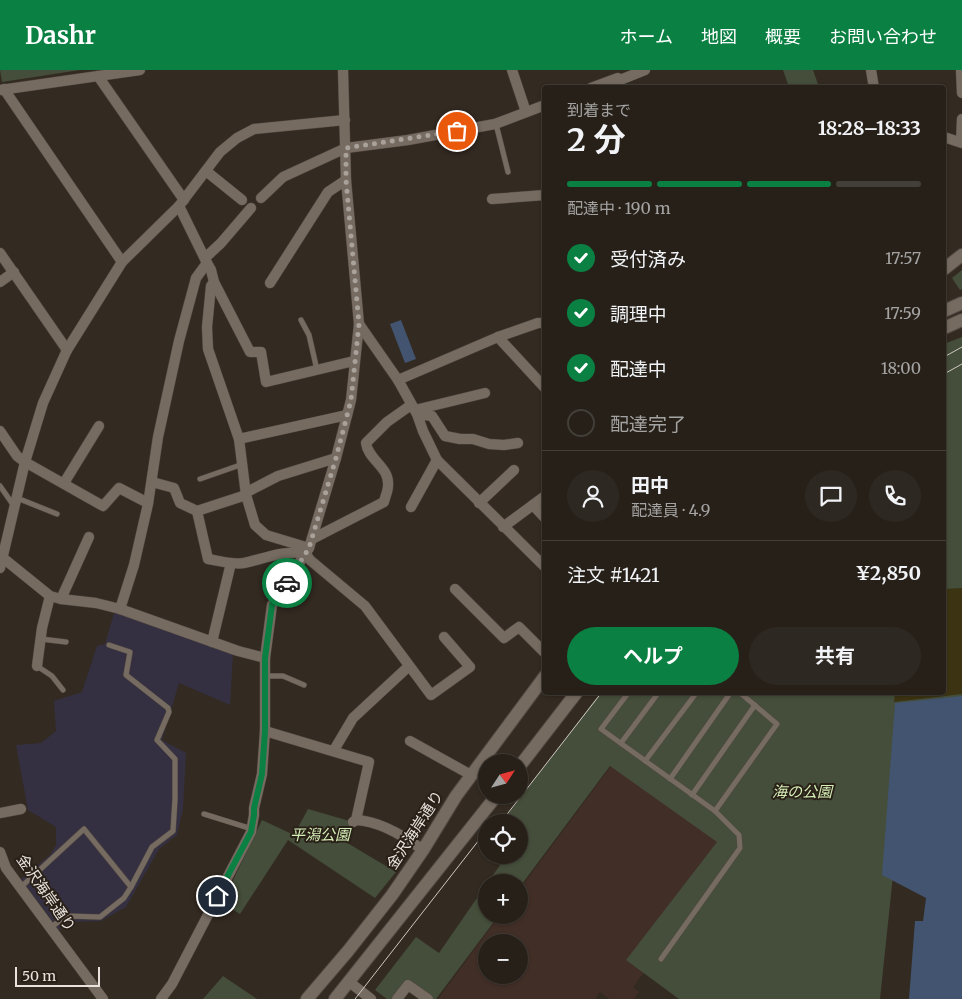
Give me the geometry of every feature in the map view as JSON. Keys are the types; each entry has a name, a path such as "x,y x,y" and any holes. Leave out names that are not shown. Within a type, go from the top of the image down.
{"street":[{"path":"122,262 2,89 140,70"},
{"path":"161,999 172,984 252,829 254,808 262,774 265,731 265,658 272,605 309,547 336,458 351,400 359,324 346,180 344,70"},
{"path":"512,70 526,112"},
{"path":"601,85 645,70"},
{"path":"871,70 874,85"},
{"path":"961,70 962,94"},
{"path":"98,76 182,203 211,270 214,282 250,352 261,352 266,382 354,361"},
{"path":"262,198 283,177 346,148 408,140 496,123 542,106"},
{"path":"946,138 961,142 962,119"},
{"path":"265,658 212,642 120,609 96,603 50,596 1,563 25,462 43,403 67,350 122,262 182,203 220,152 237,138 254,128 345,120"},
{"path":"206,171 242,200"},
{"path":"270,283 328,192 346,180"},
{"path":"492,199 542,195"},
{"path":"120,609 134,565 152,482 158,437 179,341 196,278 206,260 251,208"},
{"path":"0,253 67,350"},
{"path":"946,267 962,255"},
{"path":"0,282 14,272"},
{"path":"214,282 211,286 207,327 208,348 238,439 254,525 266,535 309,547"},
{"path":"946,310 962,303"},
{"path":"946,327 962,320"},
{"path":"398,380 498,337 542,323"},
{"path":"359,324 398,380 415,410 437,460 542,564"},
{"path":"498,337 542,385"},
{"path":"197,511 208,559 243,563 309,547 384,502 389,484 386,472 367,451 366,443 387,422 415,410 485,393"},
{"path":"415,410 432,416 445,436 473,439 489,444 504,445 518,442"},
{"path":"238,439 347,415"},
{"path":"64,484 98,426"},
{"path":"0,431 17,456 25,462 103,506 119,488 148,503"},
{"path":"152,482 174,488 180,503 197,511 247,494 278,476 336,458"},
{"path":"411,506 437,460"},
{"path":"479,503 514,470"},
{"path":"503,527 542,498"},
{"path":"533,505 542,515"},
{"path":"61,599 89,537"},
{"path":"309,547 310,560 365,606 431,695 470,667 444,637"},
{"path":"212,642 230,563"},
{"path":"455,589 504,638 519,626 542,650"},
{"path":"38,666 41,639 50,596"},
{"path":"334,750 353,718 409,666"},
{"name":"金沢海岸通り","path":"307,999 392,895 423,850 456,796 542,680"},
{"path":"528,755 575,695"},
{"path":"265,731 334,750 369,762 355,821 365,820 378,824 423,850"},
{"path":"410,741 471,775"},
{"path":"335,999 490,804"},
{"path":"0,813 21,809"},
{"name":"金沢海岸通り","path":"1,856 6,868 104,999"},
{"path":"348,982 371,999"},
{"path":"397,999 408,985 428,999"}],"lane":[{"path":"496,123 508,172"},
{"path":"301,320 309,335 318,370"},
{"path":"200,479 243,464"},
{"path":"0,486 15,502 57,514"},
{"path":"41,639 66,642"},
{"path":"51,926 67,916 100,917 124,898 152,847 173,831 175,799 174,759 157,740 169,712 168,708 126,675 130,652 109,645"},
{"path":"38,666 52,676 63,690"},
{"path":"265,676 282,676 304,685"},
{"path":"626,695 601,730 715,811 739,835 740,848 661,959"},
{"path":"621,744 658,695"},
{"path":"645,761 695,695"},
{"path":"670,779 729,695"},
{"path":"715,811 777,724 743,695"},
{"path":"692,795 756,705"},
{"path":"204,814 252,829"},
{"path":"21,887 84,829 131,887"}],"shaded area":[{"path":"115,610 233,653 230,705 179,683 162,740 186,753 183,809 177,835 159,849 126,907 101,921 68,922 59,930 21,879 50,855 56,845 56,827 28,810 16,745 41,743 56,731 54,701 82,692 97,646 105,644"},
{"path":"614,762 719,841 646,970 633,987 639,992 634,999 609,999 600,992 595,999 438,999 478,945 478,984 528,984 528,934 486,934 493,924 528,924 528,878"}],"green space":[{"path":"0,70 80,70 2,82"},
{"path":"783,70 813,70 818,85 788,85"},
{"path":"962,270 962,289 960,290 952,278"},
{"name":"海の公園","path":"962,337 962,710 910,714 880,999 679,999 626,960 717,842 610,766 528,876 528,874 494,874 501,864 528,864 528,814 508,814 516,804 528,804 528,788 598,695 946,695 946,343"},
{"name":"平潟公園","path":"308,809 353,822 344,841 396,872 375,898 288,840 240,914 222,903 262,820 294,835"},
{"path":"478,897 478,924 492,924 485,934 478,934 478,943 436,999 431,999 407,982 393,999 387,999 375,990 416,937 439,953"},
{"path":"223,976 257,999 203,999"}],"sand":[{"path":"962,588 962,694 894,702 895,695 946,695 946,589"}],"water":[{"path":"401,320 416,359 405,363 390,324"},
{"path":"962,696 962,999 909,999 915,921 923,921 926,898 882,875 895,703"}],"tram line":[{"path":"946,356 962,347"},
{"path":"946,373 962,364"},
{"path":"507,814 600,695"},
{"path":"355,999 478,841"}],"way so far":[{"path":"287,583 309,548 351,400 359,324 346,180 346,148 457,131"}],"route":[{"path":"217,896 251,832 254,808 262,774 265,731 265,658 272,605 287,583"}]}
